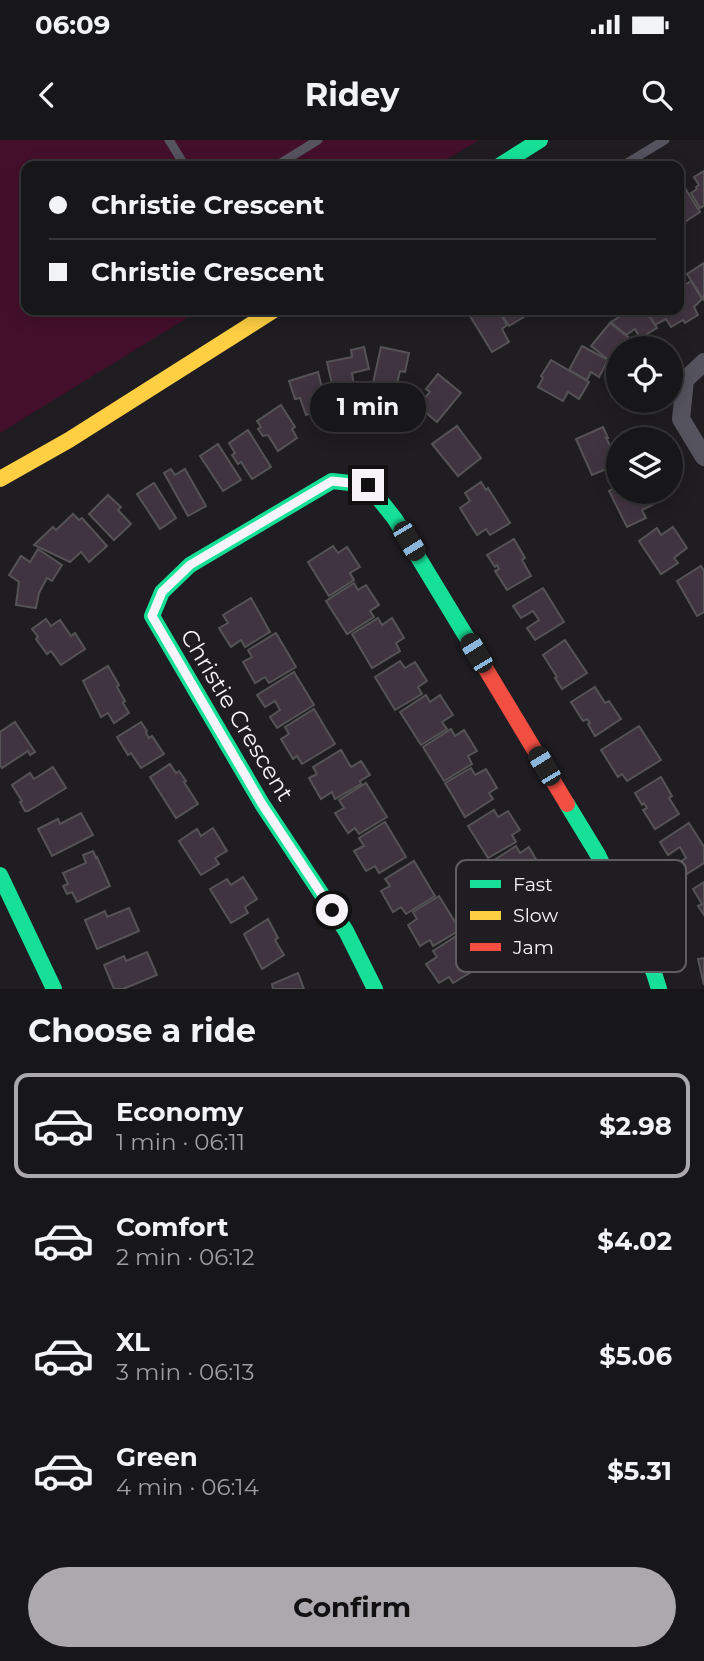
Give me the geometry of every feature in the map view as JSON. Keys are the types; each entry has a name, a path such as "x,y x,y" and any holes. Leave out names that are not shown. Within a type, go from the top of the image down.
{"street":[{"path":"507,161 540,140"},
{"path":"0,479 69,440 266,315"},
{"path":"704,362 685,380 681,419 704,457"},
{"name":"Christie Crescent","path":"375,989 346,931 262,804 152,616 162,592 190,565 332,481 368,485 395,519 600,860"},
{"path":"0,875 54,989"},
{"name":"Christie Crescent","path":"654,972 659,989"}],"lane":[{"path":"169,140 182,161"},
{"path":"284,161 318,140"},
{"path":"630,161 665,140"}],"shaded area":[{"path":"0,140 479,140 444,161 21,161 21,315 192,315 0,433"}],"building":[{"path":"704,171 704,206 700,208 691,193 699,185 694,177"},
{"path":"684,189 700,212 684,222"},
{"path":"704,263 704,300 687,274"},
{"path":"691,281 702,299 694,307 698,315 671,327 666,319 655,325 649,315 684,315 684,286"},
{"path":"501,315 507,325 502,329 509,342 492,352 470,316"},
{"path":"502,315 527,315 509,326"},
{"path":"623,315 648,315 657,328 643,336 639,336 635,329 626,335 611,322"},
{"path":"610,323 627,336 606,336 606,358 591,346"},
{"path":"582,346 606,359 599,377 591,372 587,380 569,370"},
{"path":"364,347 369,369 352,373 355,392 335,397 327,362 352,357 351,350"},
{"path":"381,347 409,353 405,372 400,371 396,388 373,383"},
{"path":"551,360 589,382 579,399 568,392 563,401 538,387"},
{"path":"318,372 327,408 306,415 300,398 295,399 289,381"},
{"path":"438,374 461,393 437,422 418,406 430,392 426,389"},
{"path":"281,405 295,427 292,429 297,438 278,451 268,435 263,436 258,429 261,427 257,421"},
{"path":"457,426 481,458 458,476 432,444"},
{"path":"603,427 606,434 606,469 592,475 576,439"},
{"path":"248,430 271,467 252,479 241,462 238,464 232,455 235,453 229,443"},
{"path":"218,444 241,480 223,491 200,456"},
{"path":"171,469 175,475 185,469 206,506 188,516 164,473"},
{"path":"481,482 486,490 488,488 510,523 490,535 486,529 477,535 460,508 470,501 465,493"},
{"path":"154,483 176,518 160,529 137,494"},
{"path":"108,495 121,507 118,510 131,524 114,540 89,514"},
{"path":"616,504 654,504 642,510 646,518 627,527"},
{"path":"73,514 79,520 82,518 107,546 89,562 81,552 70,562 34,545 53,527 56,530"},
{"path":"673,527 687,548 674,558 678,563 661,574 639,541 657,528 661,535"},
{"path":"514,539 531,576 507,590 495,571 499,569 497,565 495,567 487,555"},
{"path":"333,546 338,553 347,547 360,567 350,573 354,580 329,596 308,562"},
{"path":"38,549 62,565 52,581 47,578 39,593 36,608 16,605 19,582 9,575 21,556 30,562"},
{"path":"701,566 704,571 704,612 697,616 677,581"},
{"path":"354,583 358,590 366,585 379,605 370,611 374,617 347,634 326,601"},
{"path":"543,588 564,622 535,640 527,628 539,620 533,611 521,618 513,606"},
{"path":"251,598 270,632 245,647 241,640 231,647 219,628 228,623 223,615"},
{"path":"378,618 382,625 392,618 404,638 396,643 400,651 372,668 352,634"},
{"path":"46,619 51,626 60,620 71,636 75,633 85,649 61,665 51,651 47,654 32,629"},
{"path":"276,633 296,667 269,683 265,677 255,683 243,662 252,657 248,650"},
{"path":"565,640 587,673 562,689 543,655"},
{"path":"400,661 405,668 415,662 427,681 418,687 422,694 395,710 375,677"},
{"path":"108,666 119,685 117,687 129,713 114,723 108,713 101,717 83,681"},
{"path":"294,672 314,705 277,728 270,717 280,710 275,701 265,707 257,695"},
{"path":"595,687 605,703 609,701 621,719 595,736 588,724 590,723 587,719 583,721 571,702"},
{"path":"426,695 430,702 440,695 453,715 442,722 447,729 421,745 400,712"},
{"path":"314,709 335,744 302,764 297,756 293,759 281,739 289,734 285,727"},
{"path":"15,722 35,752 30,755 28,751 2,768 0,732"},
{"path":"141,722 149,738 152,736 164,754 141,768 131,753 128,755 117,737"},
{"path":"639,726 661,760 627,781 622,774 618,777 601,750"},
{"path":"451,729 455,736 464,730 477,751 468,756 472,764 444,781 423,747"},
{"path":"341,750 351,767 361,761 370,775 360,781 361,784 335,799 332,792 321,799 309,778 317,774 313,767"},
{"path":"170,764 186,781 184,782 198,804 176,818 150,777"},
{"path":"53,767 66,788 25,811 12,785 30,773 34,779"},
{"path":"471,768 475,775 486,769 497,788 489,793 493,799 465,817 445,783"},
{"path":"661,777 679,814 655,829 643,810 647,808 635,793"},
{"path":"366,783 387,817 359,834 355,828 348,833 335,813 344,808 339,800"},
{"path":"494,810 498,817 508,811 520,830 512,835 516,842 488,858 468,826"},
{"path":"81,813 93,835 52,856 38,829 58,819 60,824"},
{"path":"385,822 406,857 379,873 375,866 366,871 354,851 364,846 359,838"},
{"path":"689,823 704,847 704,863 686,874 686,860 683,860 686,858 680,847 668,855 660,842"},
{"path":"213,828 227,851 215,858 219,864 201,875 179,841 197,829 201,836"},
{"path":"516,846 520,853 529,847 536,860 494,860"},
{"path":"93,851 110,886 77,902 72,892 67,894 63,886 68,884 63,873 86,863 83,855"},
{"path":"414,861 435,896 406,914 401,907 393,912 381,891 390,886 385,879"},
{"path":"243,877 257,899 245,907 248,913 231,923 210,889 227,879 231,885"},
{"path":"704,882 704,915 698,906 702,904 693,889"},
{"path":"439,896 456,924 456,932 433,946 430,940 420,946 408,925 417,919 413,912"},
{"path":"129,908 139,931 97,949 85,920 105,911 107,917"},
{"path":"268,919 278,938 275,940 284,955 262,969 244,934"},
{"path":"456,936 456,972 471,972 453,983 449,977 439,983 426,964 437,957 433,951"},
{"path":"147,952 157,975 123,989 114,989 104,965 124,956 126,961"},
{"path":"704,958 704,985 698,959"},
{"path":"298,973 304,989 273,989 272,984"}],"traffic: fast":[{"path":"507,161 540,140"},
{"path":"375,989 346,931 262,804 152,616 162,592 190,565 332,481 368,485 395,519 472,646"},
{"path":"567,804 600,860"},
{"path":"0,875 54,989"},
{"path":"654,972 659,989"}],"traffic: slow":[{"path":"0,479 69,440 266,315"}],"traffic: jam":[{"path":"472,646 567,804"}],"route":[{"path":"332,910 262,804 152,616 162,592 190,565 332,481 368,485"}]}
